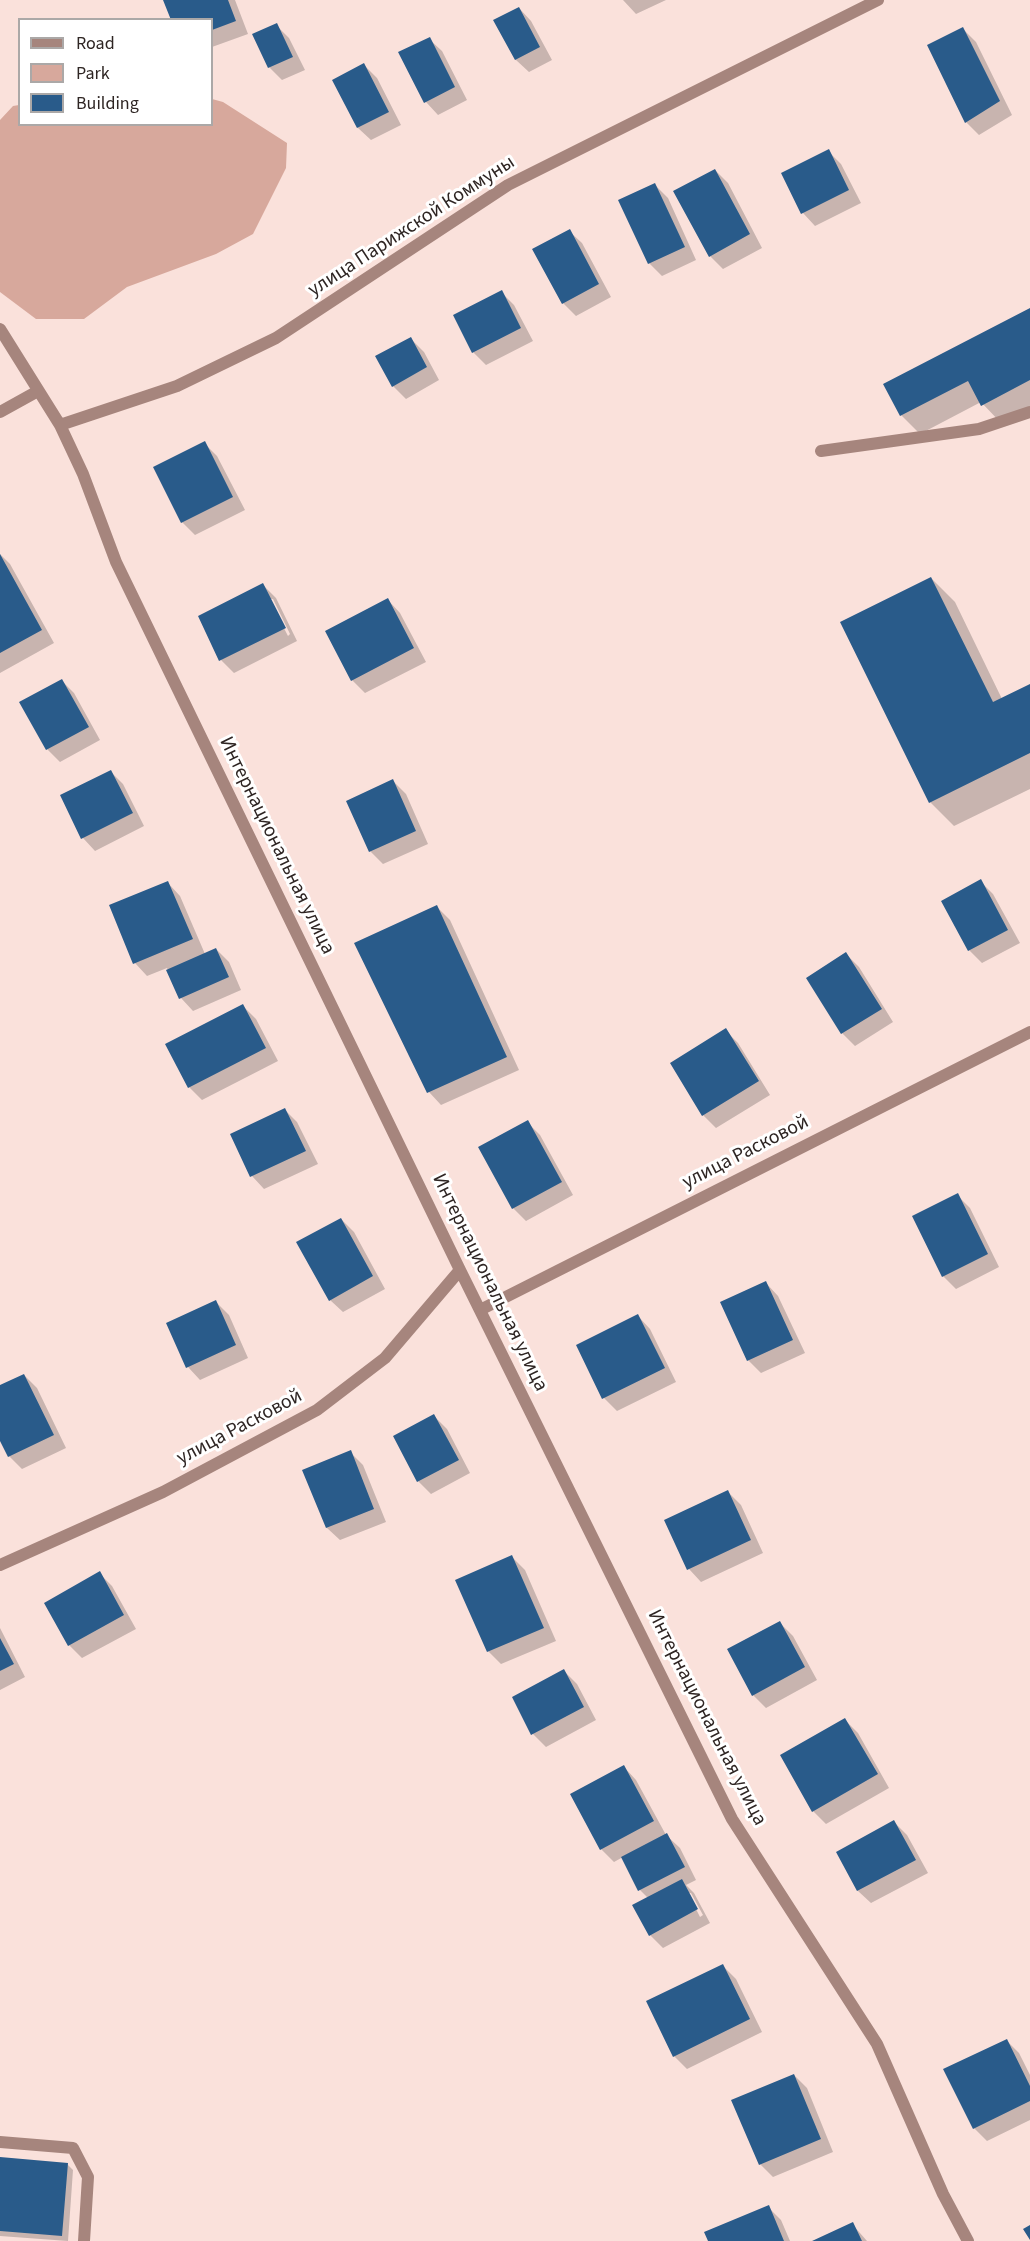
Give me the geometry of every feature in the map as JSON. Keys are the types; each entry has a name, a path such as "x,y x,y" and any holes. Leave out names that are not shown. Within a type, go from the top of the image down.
{"street":[{"name":"улица Парижской Коммуны","path":"60,425 177,386 276,338 508,185 878,0"},
{"name":"Интернациональная улица","path":"0,329 60,425 83,474 122,573 460,1270 732,1819 877,2044 943,2194 968,2241"},
{"path":"0,412 38,391"},
{"path":"821,451 979,429 1030,412"},
{"name":"улица Расковой","path":"480,1310 1030,1032"},
{"name":"улица Расковой","path":"0,1565 164,1492 317,1410 385,1358 460,1270"},
{"path":"0,2142 73,2148 88,2177 84,2241"}],"green space":[{"path":"213,99 223,102 287,143 286,168 253,234 216,254 127,287 84,319 36,319 0,292 0,120 13,106 18,105 18,126 213,126"}],"building":[{"path":"163,0 228,0 236,21 213,30 213,18 170,18"},
{"path":"519,7 540,47 515,60 493,20"},
{"path":"277,23 293,57 268,68 252,34"},
{"path":"963,27 1000,101 965,123 927,45"},
{"path":"430,37 455,87 424,103 398,52"},
{"path":"364,63 389,112 357,128 332,80"},
{"path":"829,149 849,190 801,214 781,173"},
{"path":"715,169 750,234 709,257 673,191"},
{"path":"655,183 685,247 648,264 618,200"},
{"path":"570,229 599,284 562,304 532,249"},
{"path":"502,290 521,328 472,353 453,315"},
{"path":"1030,308 1030,380 981,406 968,381 900,416 883,384"},
{"path":"411,337 427,367 392,387 375,356"},
{"path":"205,441 233,497 181,523 153,467"},
{"path":"0,554 42,630 0,653"},
{"path":"931,577 993,702 1030,684 1030,753 929,803 840,622"},
{"path":"263,583 286,628 219,661 198,616"},
{"path":"388,598 414,648 351,681 325,631"},
{"path":"62,679 89,727 46,750 19,702"},
{"path":"111,770 133,813 81,839 60,795"},
{"path":"393,779 416,831 369,852 346,801"},
{"path":"981,879 1008,930 968,951 941,901"},
{"path":"168,881 193,939 133,964 109,905"},
{"path":"437,905 507,1057 427,1093 354,943"},
{"path":"216,948 229,977 179,999 166,970"},
{"path":"846,952 882,1009 841,1034 806,978"},
{"path":"243,1004 266,1048 188,1088 165,1044"},
{"path":"726,1028 759,1081 702,1116 670,1063"},
{"path":"285,1108 306,1151 250,1177 230,1134"},
{"path":"528,1120 562,1182 512,1209 478,1147"},
{"path":"958,1193 988,1254 942,1277 912,1216"},
{"path":"341,1218 373,1276 329,1301 296,1242"},
{"path":"766,1281 793,1340 747,1361 720,1302"},
{"path":"216,1300 236,1345 186,1368 166,1323"},
{"path":"638,1314 665,1368 602,1399 576,1345"},
{"path":"24,1374 54,1435 8,1457 0,1441 0,1385"},
{"path":"434,1414 459,1460 417,1482 393,1436"},
{"path":"351,1450 374,1509 326,1528 302,1470"},
{"path":"728,1490 751,1540 687,1570 664,1520"},
{"path":"512,1555 544,1628 487,1652 455,1580"},
{"path":"100,1571 124,1615 68,1646 44,1603"},
{"path":"780,1621 805,1667 752,1696 727,1649"},
{"path":"0,1638 14,1664 0,1671"},
{"path":"564,1669 584,1707 531,1735 512,1697"},
{"path":"845,1718 878,1774 812,1812 780,1755"},
{"path":"624,1765 654,1821 600,1850 570,1794"},
{"path":"894,1820 916,1860 857,1891 836,1852"},
{"path":"667,1833 685,1867 638,1891 621,1857"},
{"path":"682,1879 698,1909 649,1936 632,1905"},
{"path":"723,1964 750,2019 673,2057 646,2001"},
{"path":"1007,2039 1030,2086 1030,2101 973,2129 943,2069"},
{"path":"794,2074 821,2139 759,2165 731,2100"},
{"path":"0,2157 68,2163 62,2236 0,2231"},
{"path":"769,2205 784,2241 708,2241 704,2232"},
{"path":"853,2222 862,2241 812,2241"},
{"path":"1030,2225 1030,2240 1023,2229"}]}
